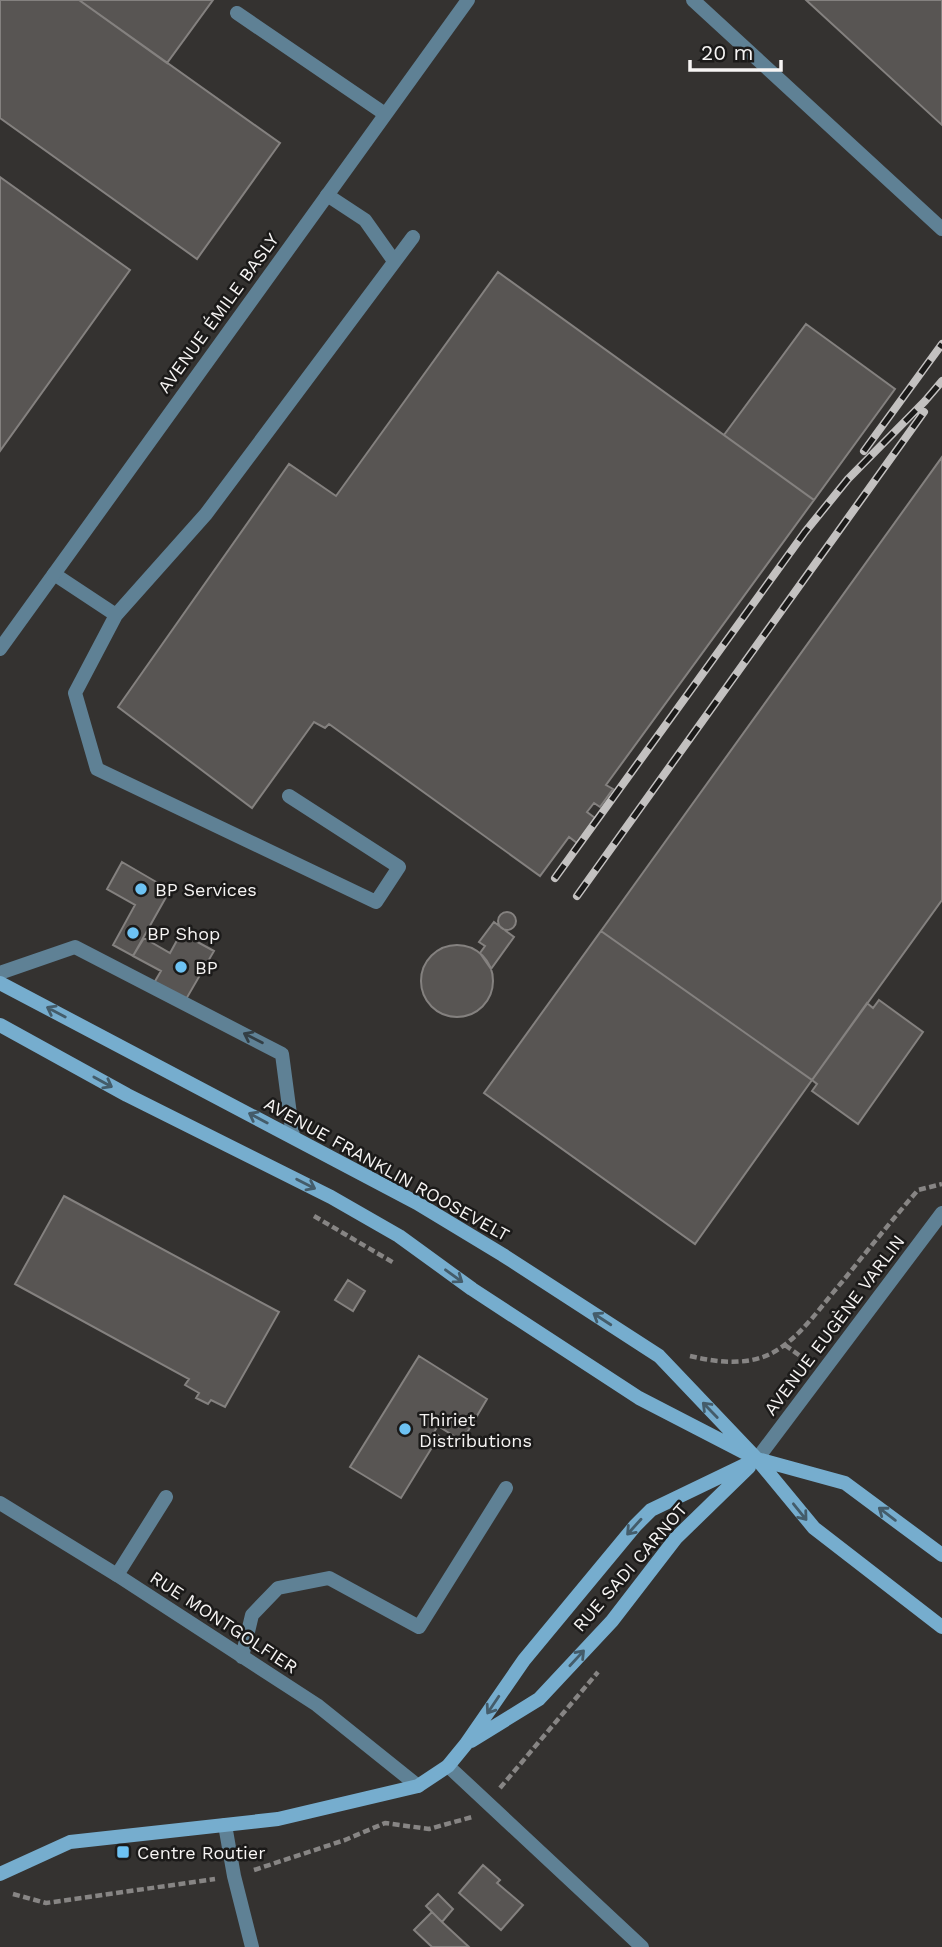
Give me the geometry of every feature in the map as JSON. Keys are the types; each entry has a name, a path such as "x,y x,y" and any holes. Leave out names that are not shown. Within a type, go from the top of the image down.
{"main road":[{"name":"AVENUE FRANKLIN ROOSEVELT","path":"0,983 417,1203 659,1356 757,1459 814,1528 942,1627"},
{"name":"AVENUE FRANKLIN ROOSEVELT","path":"0,1026 127,1095 331,1197 399,1236 472,1289 639,1398 757,1459 845,1483 942,1555"},
{"name":"RUE SADI CARNOT","path":"0,1874 70,1842 278,1819 418,1786 448,1766 524,1660 651,1510 757,1459"},
{"name":"RUE SADI CARNOT","path":"466,1744 539,1699 612,1621 676,1538 757,1459"}],"street":[{"name":"AVENUE ÉMILE BASLY","path":"0,649 468,0"},
{"path":"693,0 942,229"},
{"path":"237,13 385,114"},
{"path":"327,195 365,220 394,261"},
{"path":"289,796 399,867 376,902 97,769 75,693 116,615 206,514 412,237"},
{"path":"54,574 116,615"},
{"path":"0,973 75,947 282,1054 293,1137"},
{"name":"AVENUE EUGÈNE VARLIN","path":"757,1459 937,1232 942,1213"},
{"path":"242,1657 252,1615 278,1588 329,1578 419,1627 506,1488"},
{"path":"117,1575 166,1497"},
{"name":"RUE MONTGOLFIER","path":"0,1503 117,1575 317,1705 418,1786"},
{"path":"448,1766 642,1947"},
{"path":"225,1825 234,1876 252,1947"}],"path":[{"path":"688,1355 730,1362 752,1360 785,1345 817,1312 918,1190 942,1184"},
{"path":"309,1213 399,1266"},
{"path":"500,1788 605,1664"}],"building":[{"path":"0,0 79,0 280,143 197,259 0,118"},
{"path":"79,0 213,0 167,63"},
{"path":"806,0 942,0 942,125"},
{"path":"0,177 130,270 0,451"},
{"path":"498,272 814,500 606,785 613,789 600,807 594,803 587,812 595,818 577,843 569,837 540,876 329,724 325,728 314,722 252,808 118,707 289,464 336,496"},
{"path":"806,324 895,389 814,500 724,435"},
{"path":"942,457 942,900 812,1080 601,931"},
{"path":"122,862 170,890 133,956 113,945 135,905 107,889"},
{"path":"507,912 513,915 516,921 513,927 507,930 501,927 498,921 501,915"},
{"path":"494,922 514,937 491,969 480,953 485,946 479,942"},
{"path":"601,931 812,1080 695,1244 484,1093"},
{"path":"181,933 214,951 185,1001 154,983 161,971 133,956 144,938 170,953"},
{"path":"457,945 477,951 487,961 493,981 487,1001 477,1011 457,1017 437,1011 427,1001 421,981 427,961 437,951"},
{"path":"879,1000 923,1032 858,1124 812,1091 817,1084 812,1080 867,1003 873,1008"},
{"path":"64,1196 279,1312 225,1407 211,1400 208,1404 196,1398 199,1393 185,1385 189,1379 15,1284"},
{"path":"348,1280 365,1291 353,1311 335,1300"},
{"name":"Thiriet Distributions","path":"419,1356 487,1399 462,1441 438,1426 434,1432 439,1436 401,1498 350,1467"},
{"path":"483,1865 500,1880 497,1883 523,1905 501,1930 459,1893"},
{"path":"438,1894 453,1909 442,1922 426,1906"},
{"path":"432,1912 469,1947 432,1947 414,1930"}],"railway":[{"path":"864,451 942,344"},
{"path":"555,878 805,532 848,479 942,381"},
{"path":"577,896 924,412"}],"place":[{"name":"BP Services","path":"141,889"},
{"name":"BP Shop","path":"133,933"},
{"name":"BP","path":"181,967"},
{"name":"Thiriet Distributions","path":"405,1429"},
{"name":"Centre Routier","path":"123,1852"}]}
